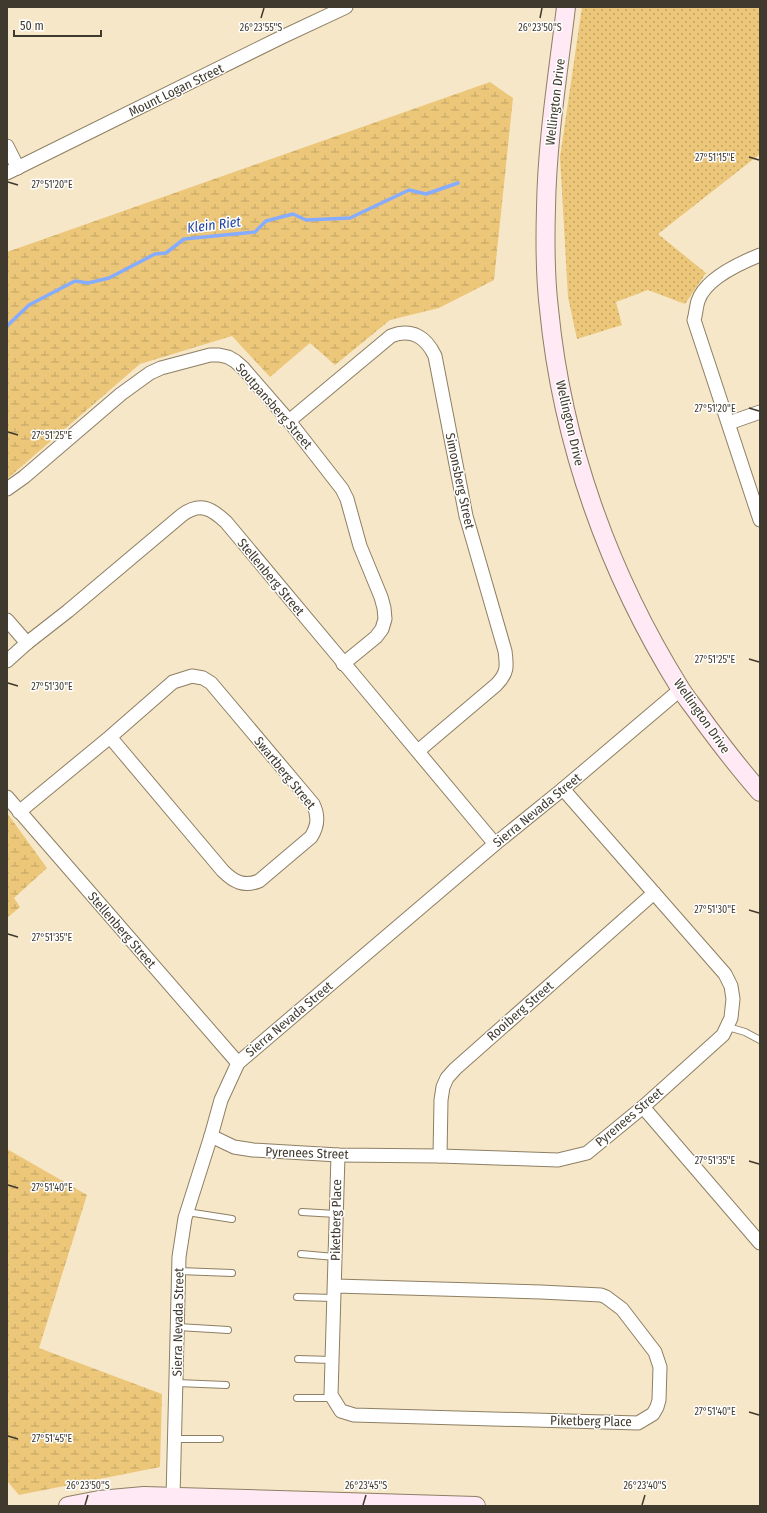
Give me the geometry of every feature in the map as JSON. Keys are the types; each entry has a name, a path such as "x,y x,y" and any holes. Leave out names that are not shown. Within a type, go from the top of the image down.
{"street":[{"name":"Mount Logan Street","path":"12,170 346,7"},
{"name":"Wellington Drive","path":"566,7 550,143 546,206 546,273 549,310 558,378 574,446 589,498 602,533 640,618 681,689 718,740 760,792"},
{"path":"7,146 12,170"},
{"path":"760,255 728,270 706,287 698,300 694,320 760,520"},
{"name":"Simonsberg Street","path":"289,421 391,336 401,332 419,336 431,348 435,356 466,516 505,651 506,671 502,679 496,685 418,751"},
{"name":"Soutpansberg Street","path":"7,489 24,477 122,394 150,373 161,368 210,355 219,355 236,361 289,421 342,489 347,499 360,546 384,608 385,619 382,629 376,637 343,664"},
{"path":"729,423 760,412"},
{"name":"Stellenberg Street","path":"7,661 182,515 194,508 203,508 216,513 226,522 343,664 495,844"},
{"path":"7,620 27,643"},
{"name":"Swartberg Street","path":"19,812 110,737 173,682 192,676 207,680 313,804 318,817 315,830 311,837 259,881 252,884 237,882 230,878 110,737"},
{"name":"Sierra Nevada Street","path":"173,1498 179,1257 187,1212 221,1100 238,1063 495,844 563,789 681,689"},
{"name":"Pyrenees Street","path":"211,1136 242,1150 338,1155 440,1156 558,1160 587,1153 643,1107 716,1043 728,1027 733,1005 731,986 724,974 563,789"},
{"name":"Stellenberg Street","path":"7,797 238,1063"},
{"name":"Rooiberg Street","path":"440,1156 441,1100 443,1087 451,1073 654,893"},
{"path":"643,1107 759,1241"},
{"name":"Piketberg Place","path":"334,1292 541,1292 601,1295 614,1302 622,1309 655,1352 660,1367 659,1400 653,1414 638,1423 354,1415 341,1411 331,1395 336,1214 338,1155"},
{"path":"68,1506 99,1500 144,1496 476,1506"}],"lane":[{"path":"728,1027 745,1032 760,1040"},
{"path":"187,1212 232,1219"},
{"path":"302,1212 336,1214"},
{"path":"301,1254 335,1257"},
{"path":"179,1271 232,1273"},
{"path":"297,1297 334,1292"},
{"path":"178,1327 228,1330"},
{"path":"298,1359 332,1360"},
{"path":"176,1383 226,1385"},
{"path":"297,1398 332,1398"},
{"path":"175,1439 220,1439"}],"green space":[{"path":"582,7 760,7 760,154 658,234 706,273 685,304 648,290 616,302 622,325 577,339 568,297 560,157"},
{"path":"490,82 513,98 494,280 439,308 390,320 335,365 310,343 270,377 232,336 140,364 7,479 7,252"},
{"path":"7,813 47,868 14,898 20,907 7,918"},
{"path":"7,1149 87,1195 39,1348 162,1394 160,1467 19,1495 7,1481"}],"waterway":[{"name":"Klein Riet","path":"7,326 29,305 75,281 88,283 109,278 155,254 166,253 184,239 255,232 266,221 293,214 306,220 350,218 409,190 426,194 458,183"}]}
